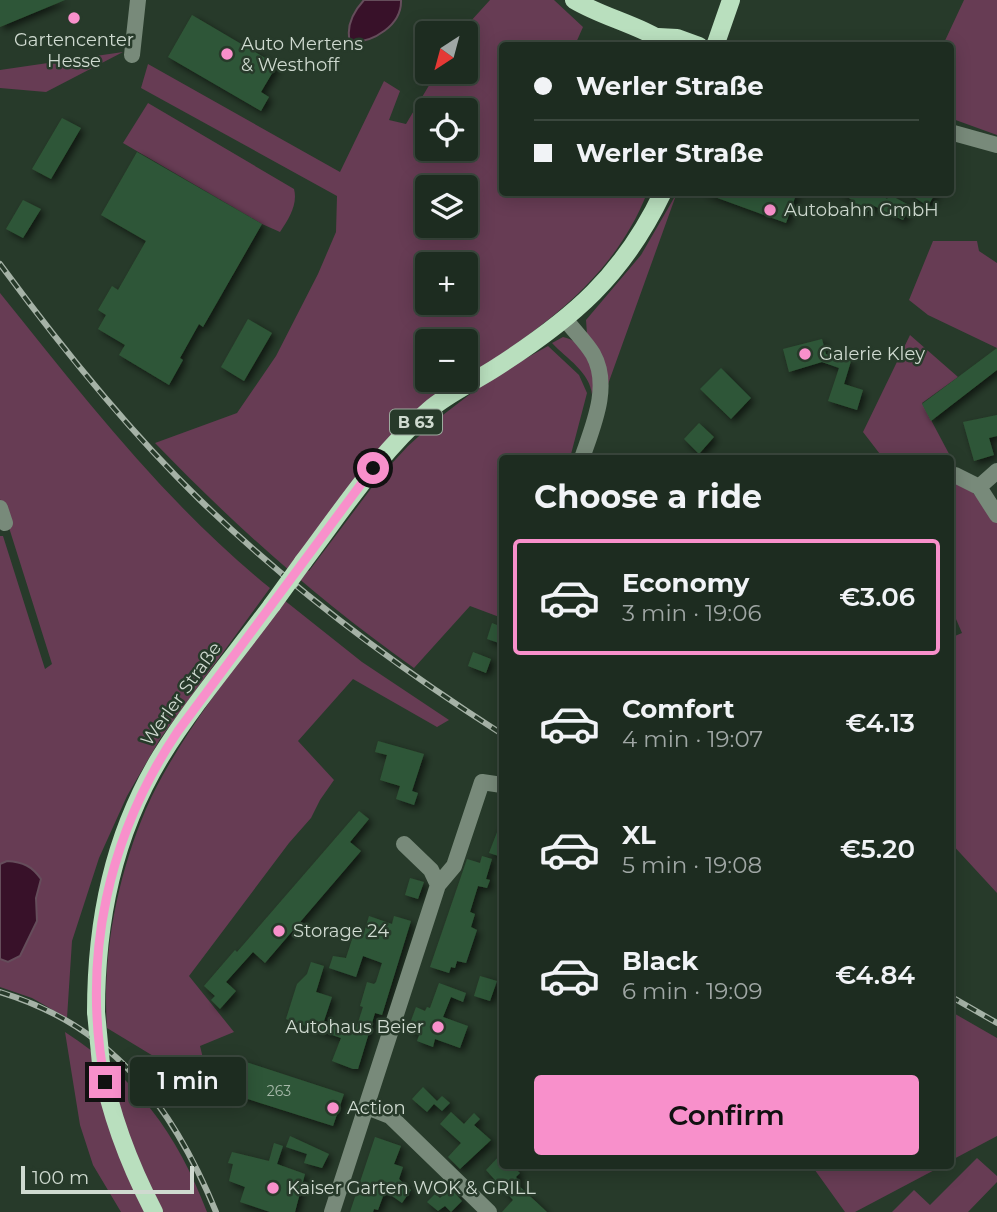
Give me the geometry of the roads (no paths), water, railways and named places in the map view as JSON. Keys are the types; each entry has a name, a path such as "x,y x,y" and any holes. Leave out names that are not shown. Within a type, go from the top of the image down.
{"main road":[{"path":"574,0 664,41 677,38 688,42"},
{"path":"716,42 731,0"},
{"name":"Werler Straße","path":"154,1212 123,1147 110,1107 101,1064 96,1012 100,923 116,856 136,805 161,756 178,731 373,468 432,408 566,320 604,283 628,252 661,196"}],"street":[{"path":"132,55 138,0"},
{"path":"954,133 997,145"},
{"path":"566,320 592,352 599,368 599,400 583,455"},
{"path":"979,487 997,471"},
{"path":"954,475 979,487 997,515"},
{"path":"332,1212 439,885 454,866 482,782 499,785"},
{"path":"404,844 431,870 439,885"},
{"path":"368,1107 390,1116 489,1212"}],"railway":[{"path":"0,264 120,416 173,473 235,533 308,595 383,653 499,732"},
{"path":"0,992 40,1007 75,1026 107,1049 134,1075 159,1105 180,1138 216,1212"},
{"path":"954,998 997,1023"}],"place":[{"name":"Gartencenter Hesse","path":"74,18"},
{"name":"Auto Mertens & Westhoff","path":"227,54"},
{"name":"Autobahn GmbH","path":"770,210"},
{"name":"Galerie Kley","path":"805,354"},
{"name":"Storage 24","path":"279,931"},
{"name":"Autohaus Beier","path":"438,1027"},
{"name":"Action","path":"333,1108"},
{"name":"Kaiser Garten WOK & GRILL","path":"273,1188"}]}
